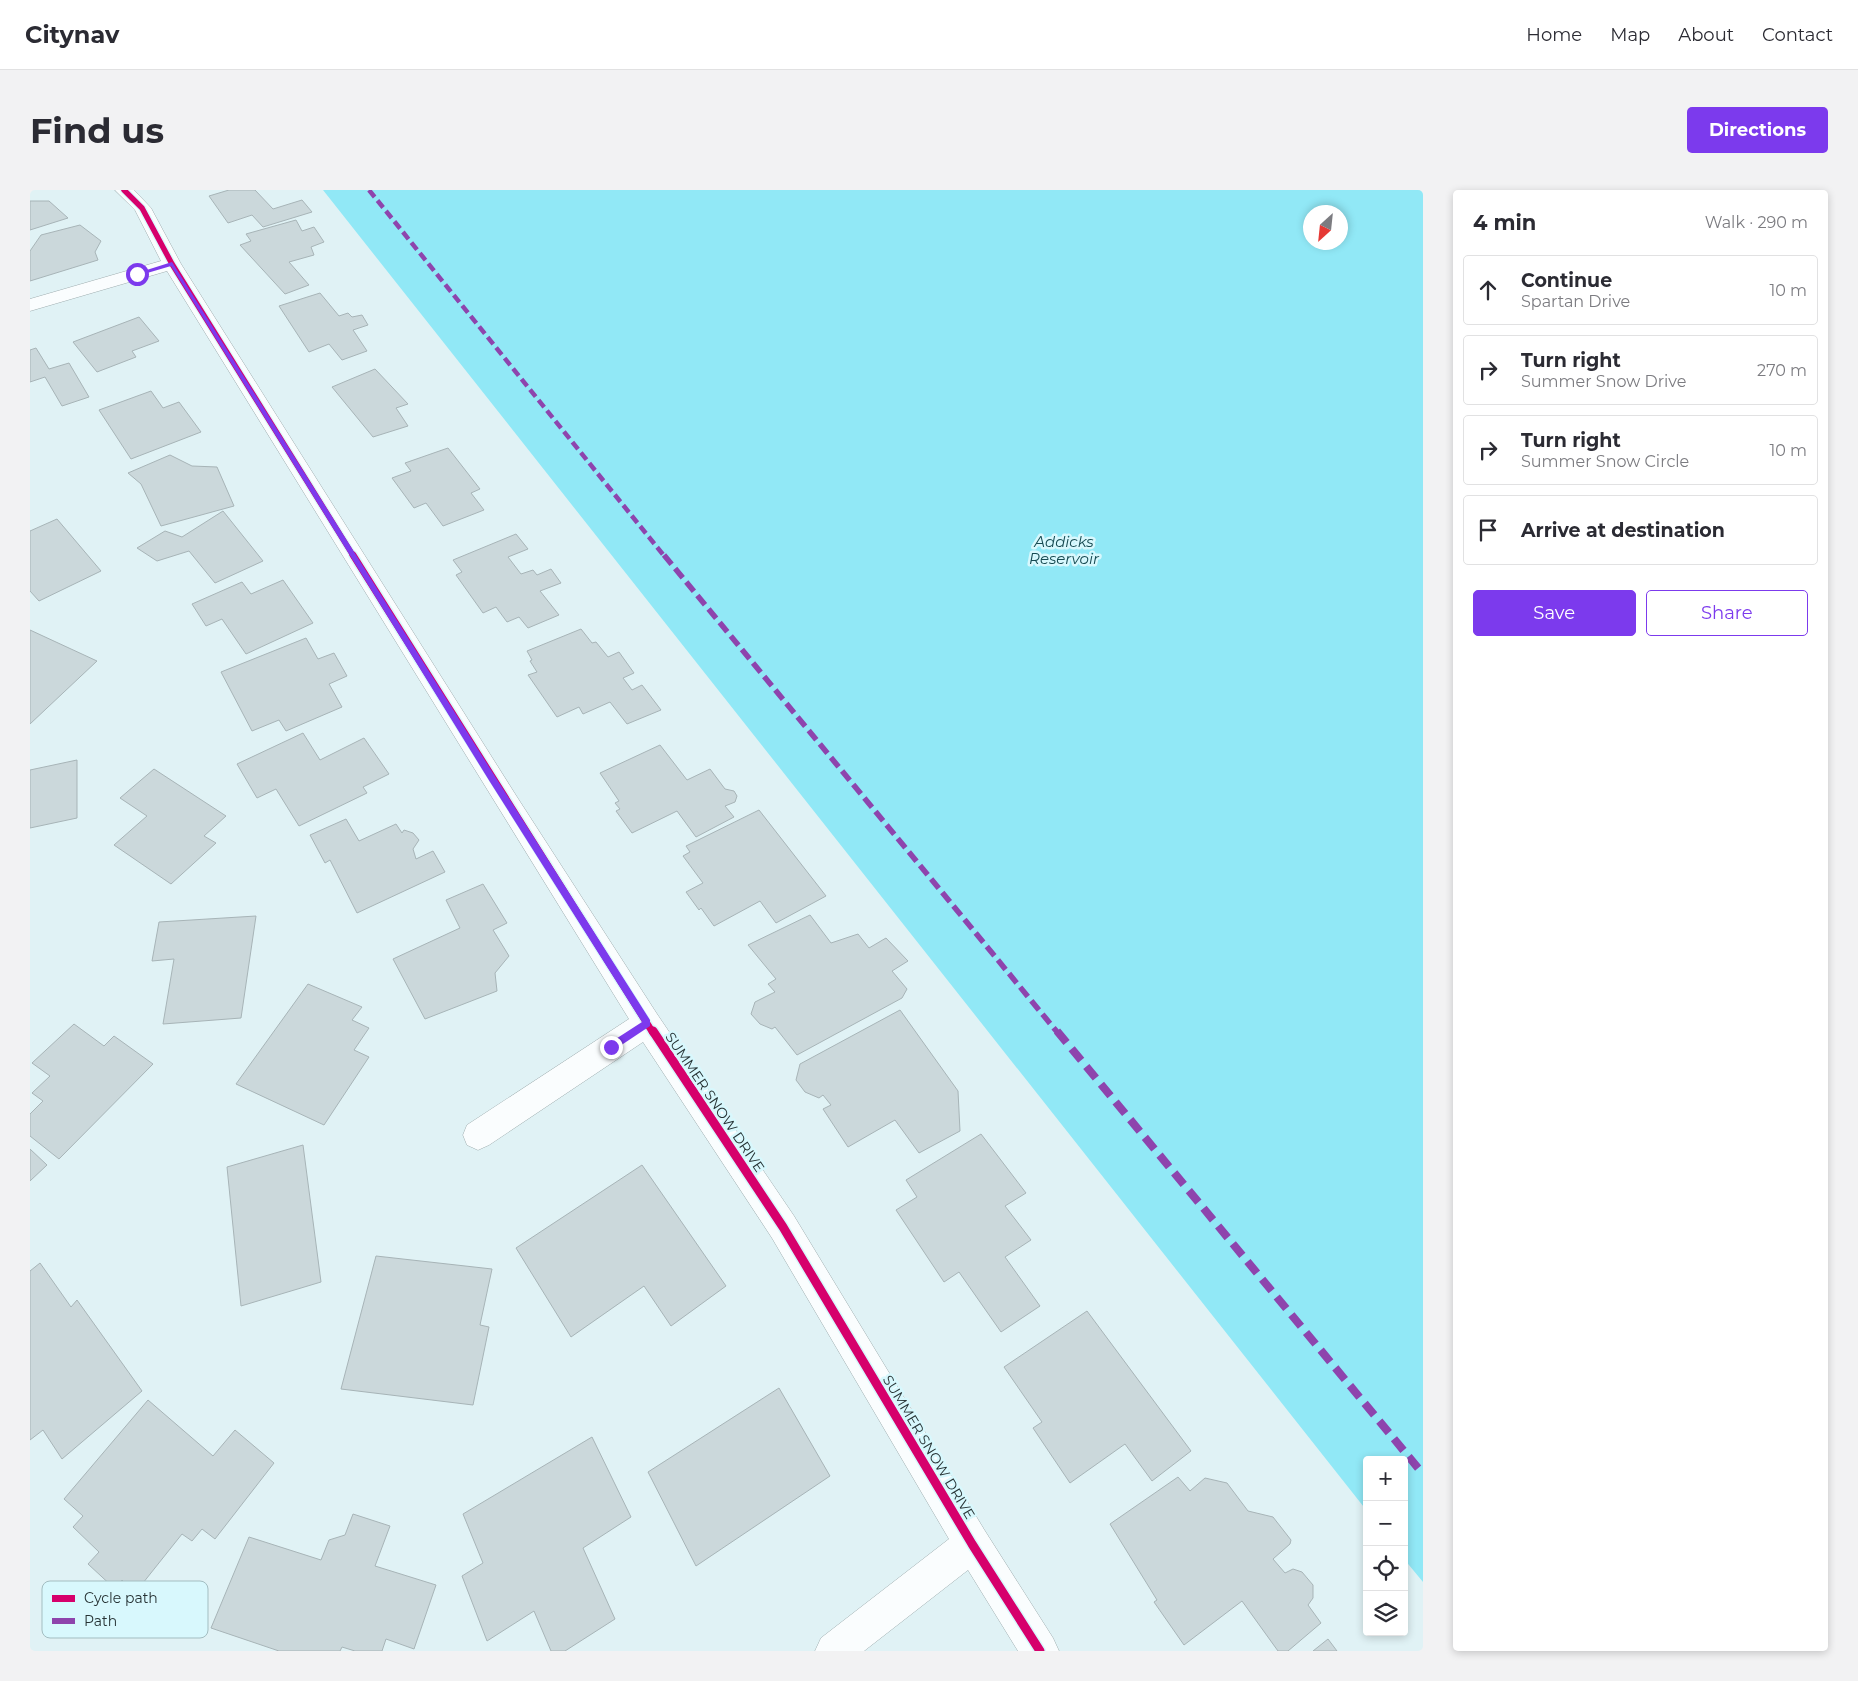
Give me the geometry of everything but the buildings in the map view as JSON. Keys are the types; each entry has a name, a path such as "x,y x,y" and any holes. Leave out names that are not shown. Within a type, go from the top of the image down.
{"street":[{"name":"SUMMER SNOW DRIVE","path":"124,190 142,208 172,264 493,780 647,1023 783,1227 972,1544 1040,1651"},
{"path":"30,306 172,264"},
{"path":"478,1135 647,1023"},
{"path":"834,1651 972,1544"}],"water":[{"name":"Addicks Reservoir","path":"323,190 1423,190 1423,1582 1408,1564 1408,1456 1363,1456 1363,1506"}],"marked path":[{"path":"369,190 669,561 1423,1474"}],"cycle path":[{"path":"124,190 142,208 172,264 508,804 647,1023 783,1227 972,1544 1040,1651"}],"route":[{"path":"137,274 172,264 493,780 647,1023 611,1047"}]}
